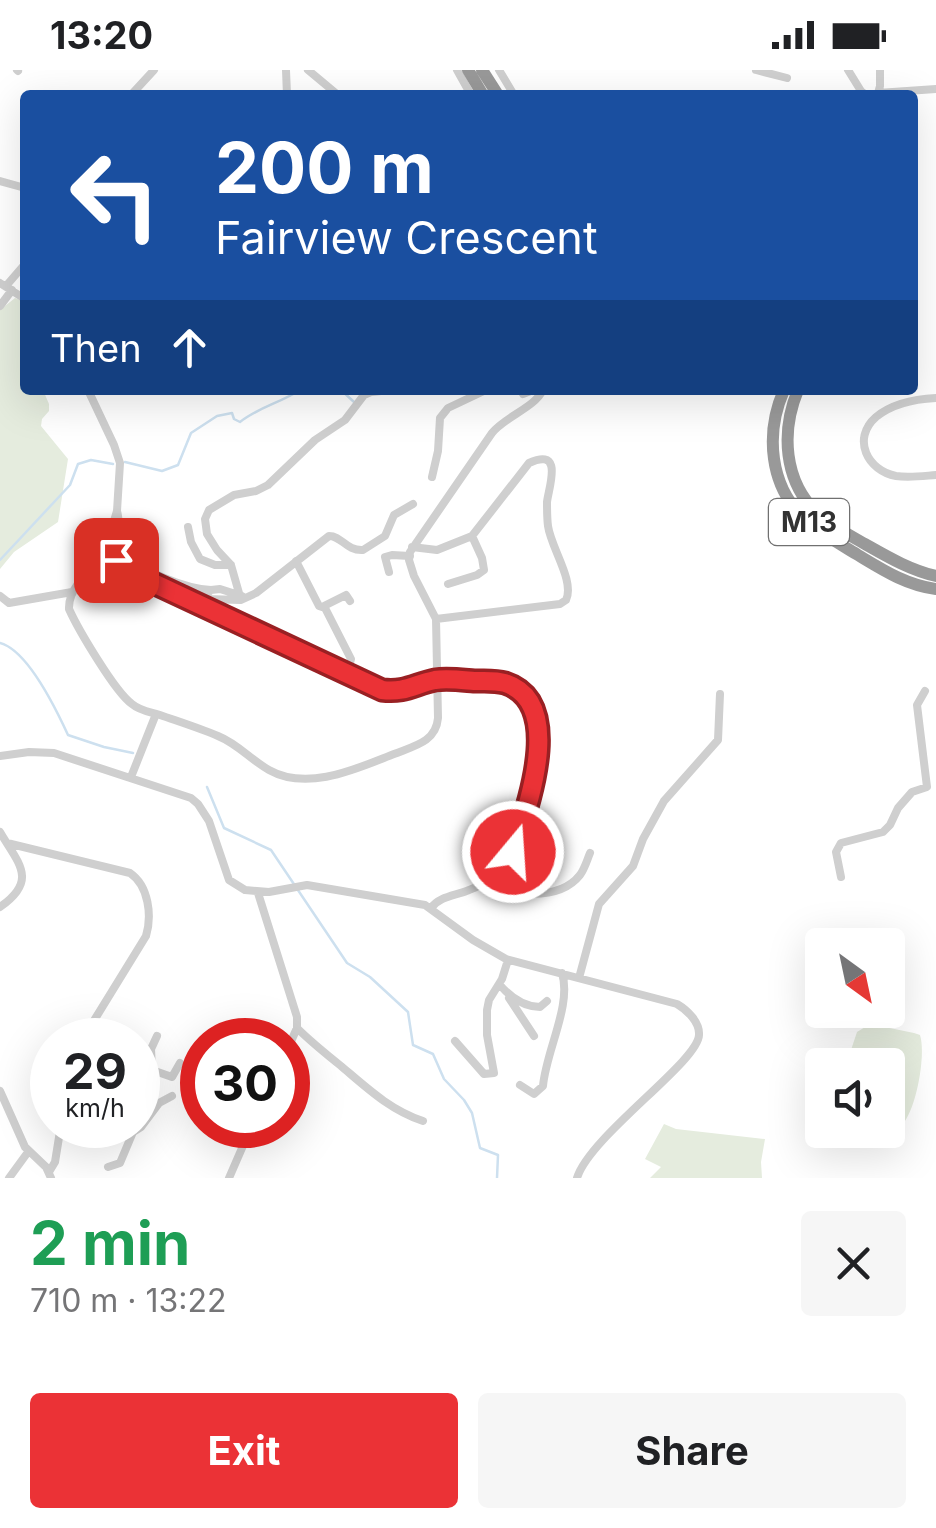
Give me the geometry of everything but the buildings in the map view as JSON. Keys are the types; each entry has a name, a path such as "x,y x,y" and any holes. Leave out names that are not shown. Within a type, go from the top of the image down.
{"highway":[{"name":"M13","path":"782,395 773,424 772,448 784,490 800,514 891,574 936,590"},
{"name":"M13","path":"796,395 788,416 787,440 790,465 805,498 832,524 891,559 936,573"}],"street":[{"path":"136,90 154,70"},
{"path":"308,70 332,90"},
{"path":"756,70 787,78"},
{"path":"0,306 6,286"},
{"path":"90,395 118,453 120,544 126,555 141,566 190,588 376,688 392,692 436,680 504,683 530,703 537,720 535,784 513,852 508,862 481,884 436,902 431,908"},
{"path":"242,598 231,565 208,538 205,520 209,510 234,495 256,492 268,485 315,440 345,420 364,395"},
{"path":"432,477 440,418 448,408 475,395"},
{"path":"110,551 72,592 68,602 71,615 133,706 222,737 275,773 300,778 360,768 430,738 438,724 436,618 414,576 411,551 492,433 539,395"},
{"path":"936,398 915,399 878,416 868,428 864,444 871,464 883,472 903,477 936,475"},
{"path":"388,572 384,561 387,556 434,551 472,536 528,463 537,459 547,462 553,476 547,502 548,529 570,586 568,597 560,604 436,618"},
{"path":"117,512 110,531 110,551 134,574 207,598 242,598 266,587 329,536 362,550 387,533 394,515 413,504"},
{"path":"188,527 200,559 231,565"},
{"path":"448,584 484,570 472,536"},
{"path":"378,541 387,556"},
{"path":"296,562 318,605 324,606 345,595 350,600"},
{"path":"0,596 9,603 72,592"},
{"path":"324,606 351,658 347,674"},
{"path":"841,877 836,852 841,843 883,832 912,792 932,787 917,705 925,691"},
{"path":"579,978 599,904 631,869 664,801 718,740 720,694"},
{"path":"131,777 156,714"},
{"path":"0,756 54,753 182,794 198,804 209,821 229,880 245,890 258,893 307,885 426,905 508,960 684,1008 699,1037 680,1063 587,1158 577,1178"},
{"path":"0,832 18,860 22,881 16,894 0,908"},
{"path":"7,843 130,873 144,887 149,922 146,936 96,1018"},
{"path":"481,884 506,892 538,894 566,887 583,870 590,852"},
{"path":"258,893 297,1018"},
{"path":"455,1041 484,1074 494,1073 486,1010 508,960"},
{"path":"520,1084 534,1094 543,1086 566,992 562,973"},
{"path":"499,984 534,1036"},
{"path":"507,994 533,1007 548,1001"},
{"path":"310,1041 392,1107 423,1121"},
{"path":"160,1073 174,1076 180,1063"},
{"path":"0,1091 20,1140 50,1175 57,1148"},
{"path":"160,1104 172,1096"},
{"path":"108,1167 120,1163 127,1148"},
{"path":"229,1178 242,1148"},
{"path":"10,1178 28,1152"}],"shaded area":[{"path":"15,298 20,300 20,395 45,395 49,411 41,426 68,459 58,522 14,552 0,569 0,310"},
{"path":"864,1028 888,1028 920,1035 922,1054 917,1091 905,1121 905,1048 852,1048 857,1032"},
{"path":"664,1124 676,1129 765,1139 762,1178 650,1178 661,1167 645,1159"}],"waterway":[{"path":"125,462 162,471 178,465 191,433 217,416 232,413 240,422 291,395"},
{"path":"346,395 354,402"},
{"path":"0,560 70,485 78,464 91,460 113,464"},
{"path":"0,643 30,668 68,735 133,753"},
{"path":"207,787 224,828 271,850 347,963 370,977 408,1012 413,1045 433,1054 444,1079 472,1113 480,1148 498,1155 497,1178"}],"route":[{"path":"116,560 134,574 382,690 392,692 436,680 504,683 518,690 536,712 538,724 535,784 513,852"}]}
